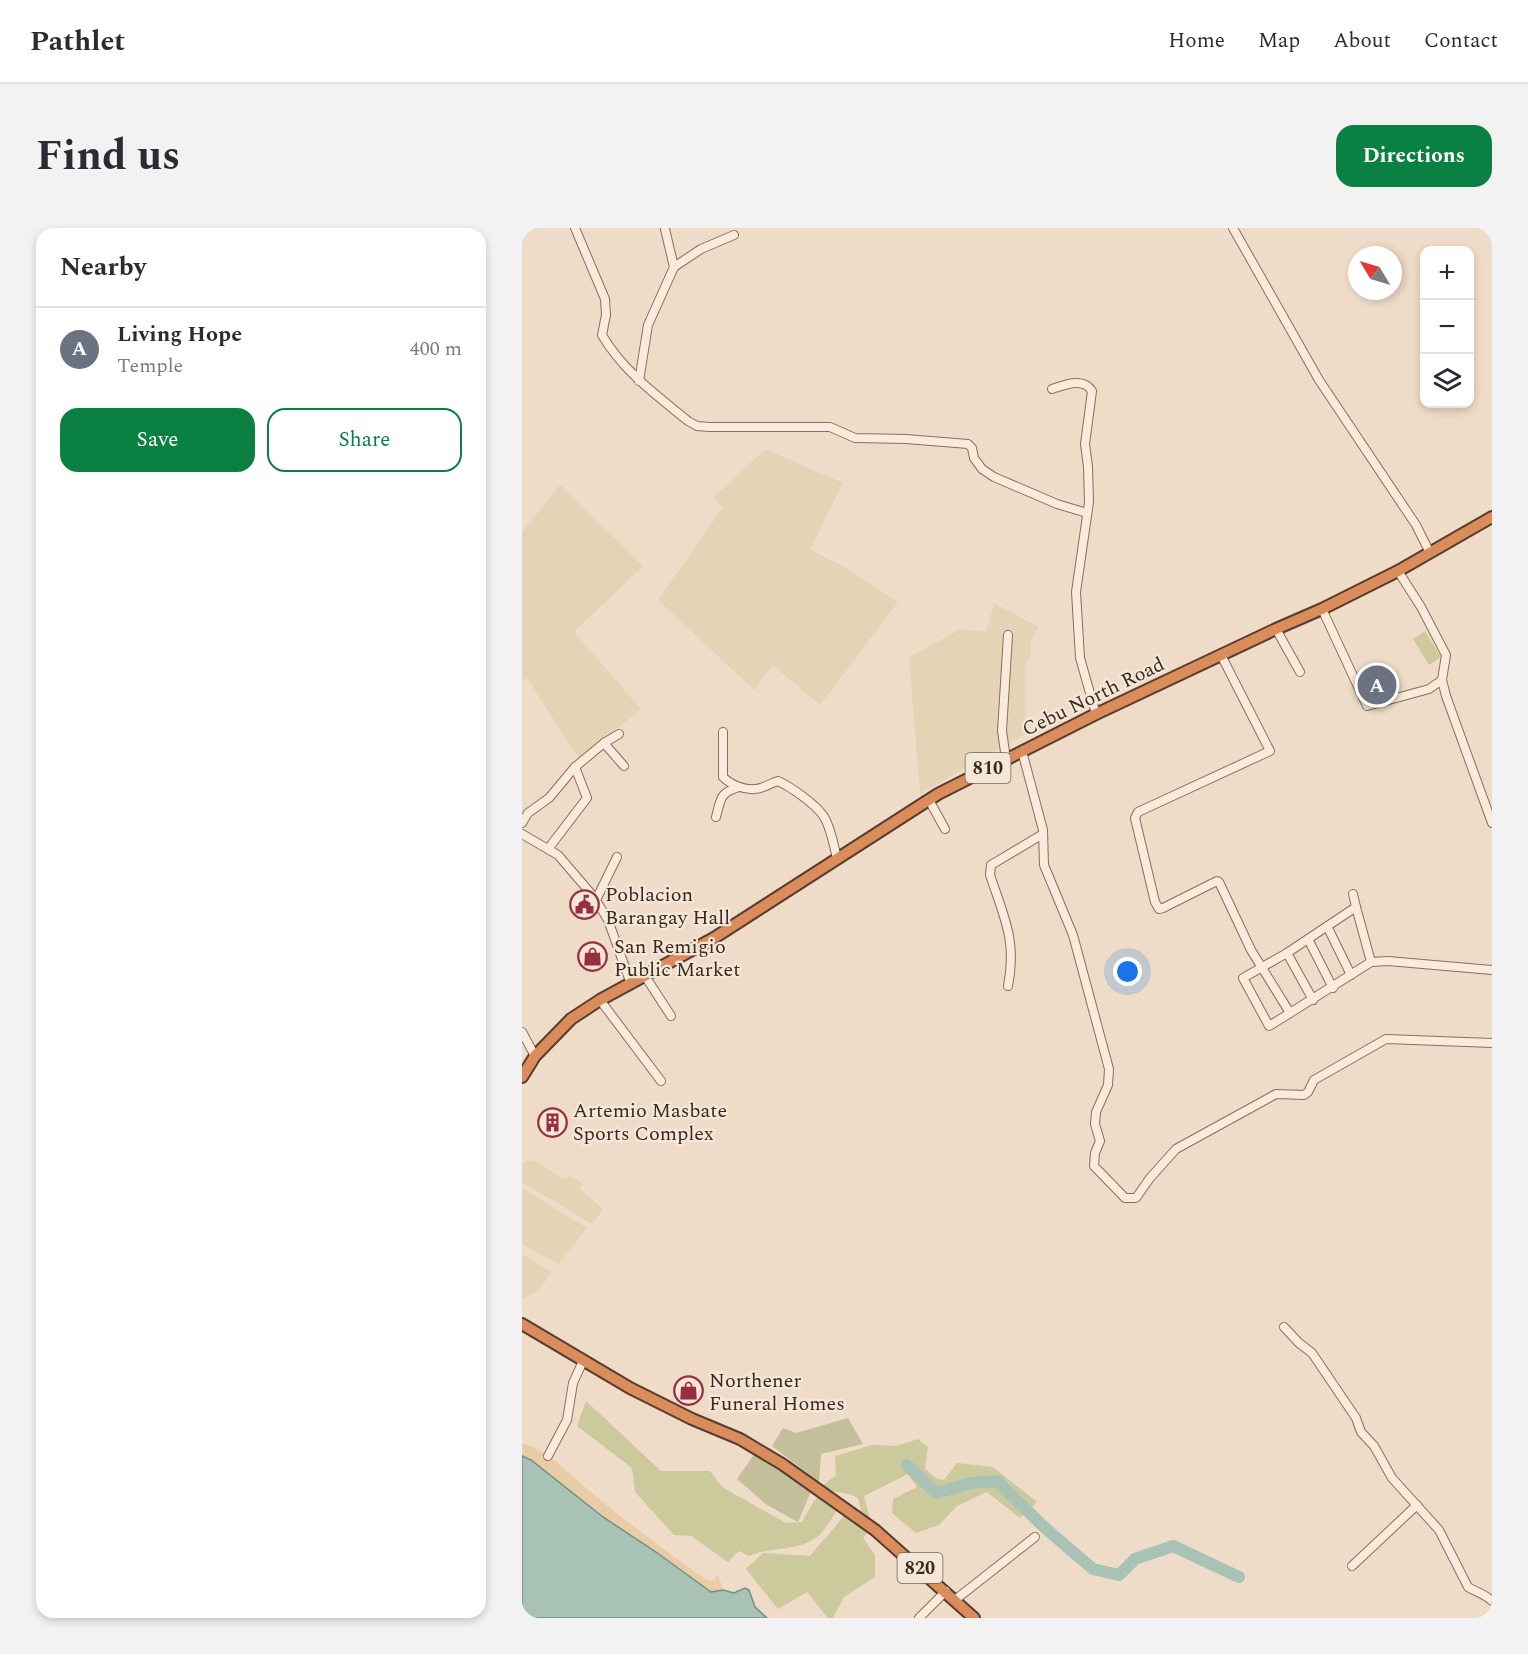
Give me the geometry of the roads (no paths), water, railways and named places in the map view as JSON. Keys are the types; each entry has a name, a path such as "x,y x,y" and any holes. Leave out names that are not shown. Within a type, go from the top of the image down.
{"highway":[{"name":"Cebu North Road","path":"522,1077 535,1056 572,1019 600,1000 714,938 929,800 1096,714 1322,609 1398,571 1492,517"},
{"name":"820","path":"522,1324 630,1388 692,1419 740,1439 775,1459 875,1530 974,1618"}],"street":[{"path":"575,228 605,299 606,315 602,335 613,353 639,381 688,421 697,426 710,427 830,427 855,438 968,444 982,469 994,477 1057,504 1087,513"},
{"path":"1233,228 1318,380 1416,525 1430,553"},
{"path":"665,229 674,267"},
{"path":"639,381 648,325 674,267 701,249 734,235"},
{"path":"1052,389 1082,383 1089,386 1092,391 1085,444 1090,490 1076,592 1080,658 1096,714"},
{"path":"1398,571 1421,607 1446,655 1442,680 1446,696 1492,823"},
{"path":"1322,609 1367,706 1429,689 1442,680"},
{"path":"1276,629 1300,672"},
{"path":"1006,759 1002,730 1008,635"},
{"path":"1221,655 1270,751 1145,808 1138,812 1136,818 1155,902 1159,909 1217,881 1251,950 1290,1013"},
{"path":"1429,689 1446,696"},
{"path":"723,732 723,777 739,787 756,789 778,781 804,798 825,816 837,859"},
{"path":"522,823 528,813 549,798 574,767 619,734"},
{"path":"604,743 624,766"},
{"path":"1022,751 1043,834 1044,865 1074,935 1108,1069 1108,1085 1096,1112 1095,1124 1100,1141 1095,1153 1094,1166 1125,1198 1136,1198 1150,1178 1176,1149 1276,1094 1304,1095 1314,1080 1386,1039 1492,1043"},
{"path":"548,849 587,798 574,767"},
{"path":"716,817 722,796 726,791 739,787"},
{"path":"929,800 945,829"},
{"path":"522,834 558,855 596,900 608,920 631,984"},
{"path":"1008,986 1011,968 1011,936 990,875 992,865 1043,834"},
{"path":"596,900 617,857"},
{"path":"1353,894 1371,962"},
{"path":"1356,908 1264,968 1243,978 1269,1026 1333,988 1371,962 1388,961 1492,970"},
{"path":"1328,928 1351,975"},
{"path":"1308,939 1333,988"},
{"path":"1287,953 1312,1000"},
{"path":"645,976 671,1016"},
{"path":"600,1000 661,1080"},
{"path":"522,1032 535,1056"},
{"path":"1284,1327 1312,1353 1356,1418 1361,1432 1374,1446 1392,1478 1439,1530 1468,1587 1492,1601"},
{"path":"548,1456 567,1420 573,1383 583,1360"},
{"path":"1352,1566 1416,1505"},
{"path":"955,1600 1035,1537"},
{"path":"919,1618 946,1591"}],"waterway":[{"path":"907,1465 936,1493 971,1483 997,1481 1045,1528 1093,1569 1119,1575 1135,1559 1173,1546 1239,1577"}],"place":[{"name":"Living Hope","path":"1377,685"},
{"name":"Poblacion Barangay Hall","path":"584,905"},
{"name":"San Remigio Public Market","path":"593,957"},
{"name":"Artemio Masbate Sports Complex","path":"552,1122"},
{"name":"Northener Funeral Homes","path":"688,1391"}]}
